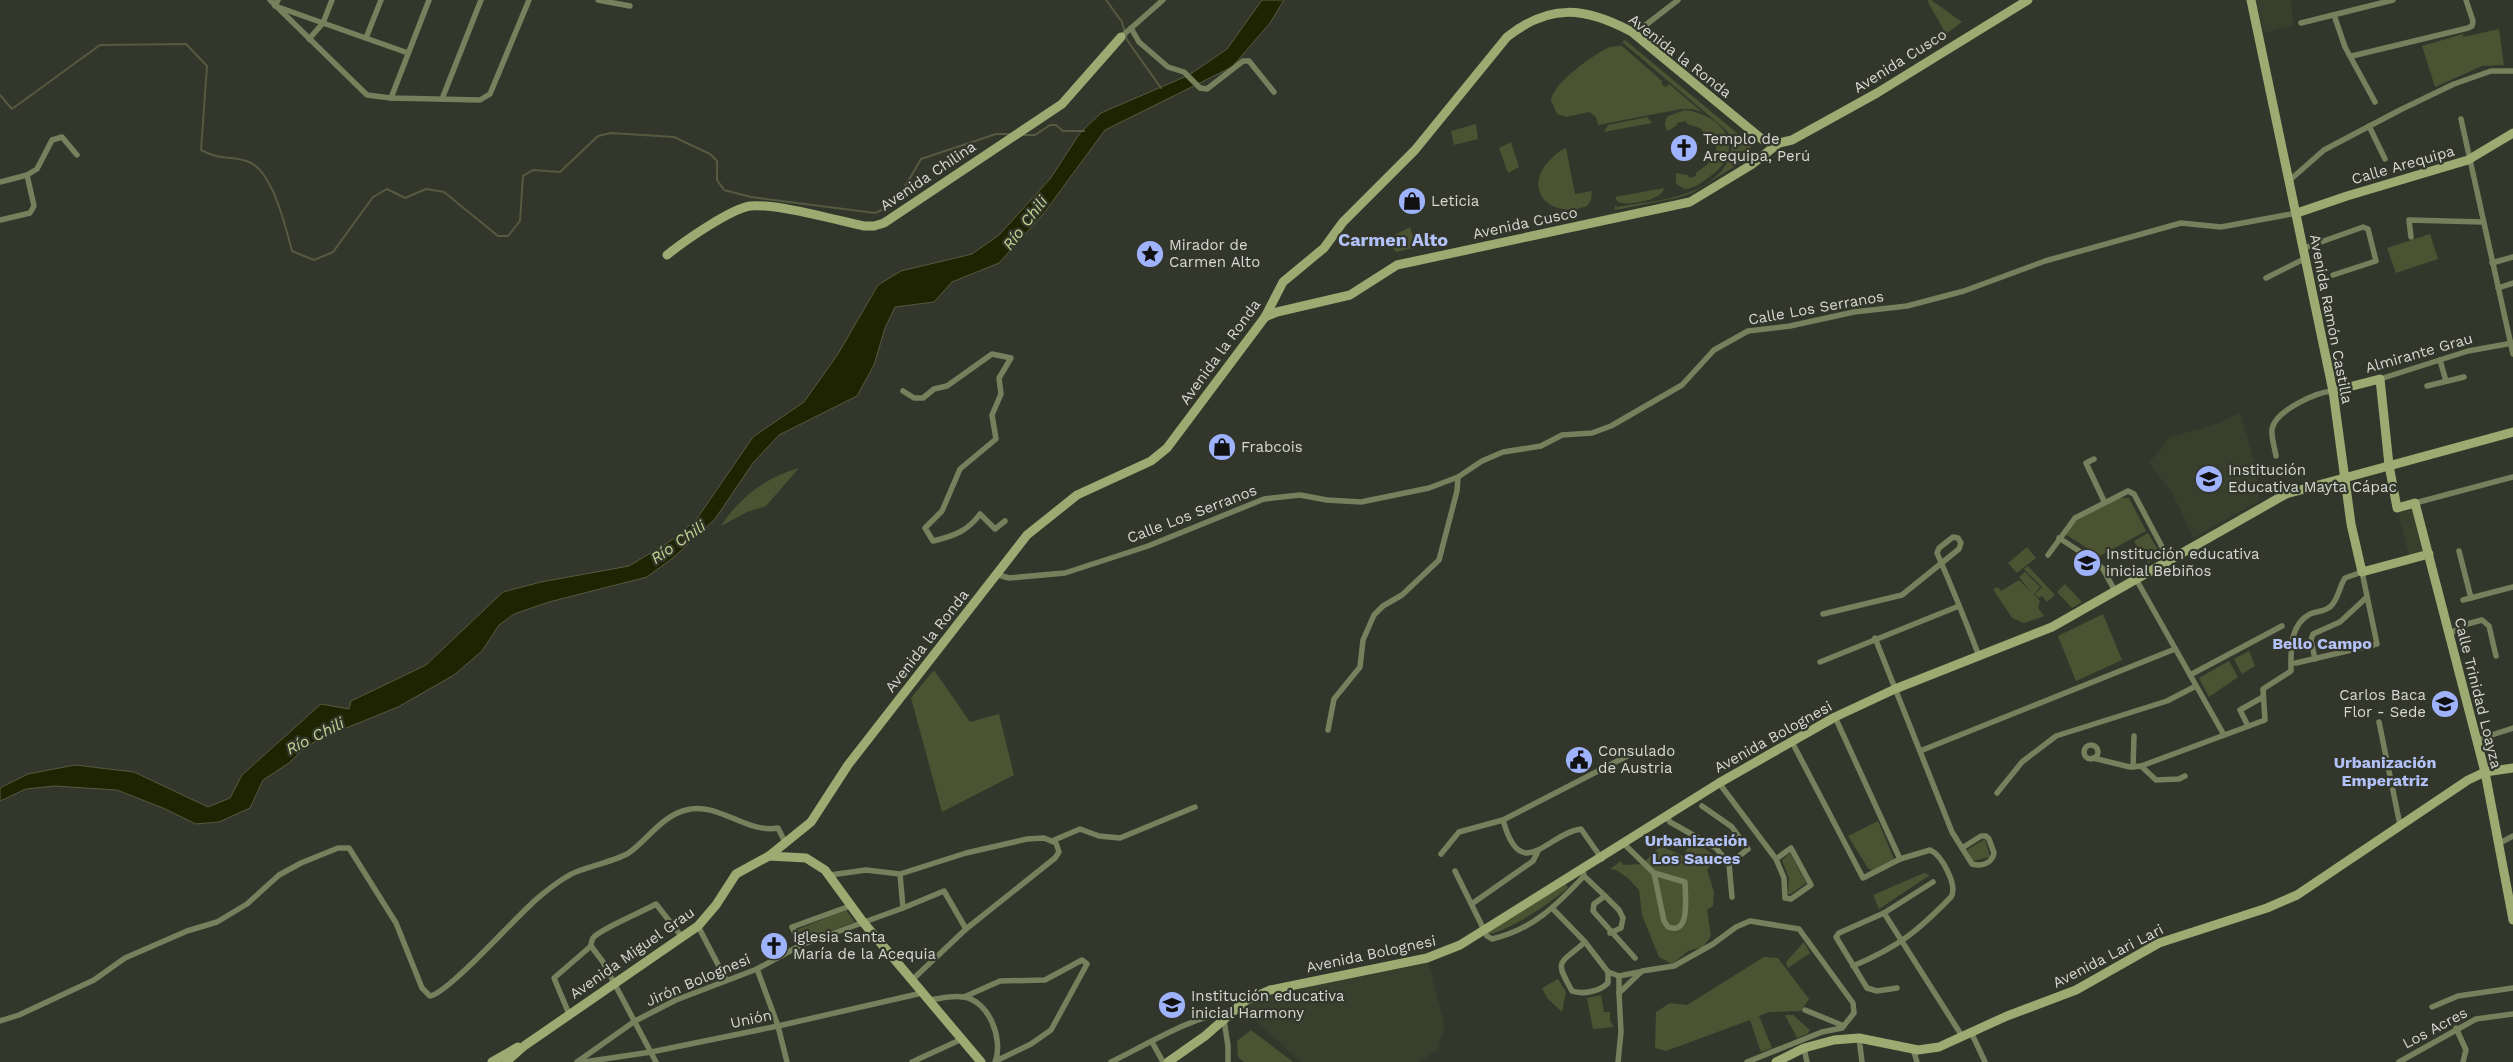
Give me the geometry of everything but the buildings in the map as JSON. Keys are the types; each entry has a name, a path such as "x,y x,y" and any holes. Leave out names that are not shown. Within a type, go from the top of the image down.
{"main road":[{"name":"Avenida Cusco","path":"1265,317 1350,295 1368,286 1385,271 1397,265 1690,202 1760,158 1780,143 1792,140 1862,102 2028,0"},
{"name":"Avenida Ramón Castilla","path":"2251,0 2333,391 2350,524 2362,572"},
{"name":"Avenida la Ronda","path":"769,856 811,822 848,765 1027,535 1077,495 1151,461 1167,448 1265,317 1283,282 1324,248 1343,222 1415,150 1507,37 1522,25 1558,12 1581,13 1606,20 1632,32 1763,140 1780,143"},
{"name":"Avenida Chilina","path":"666,255 731,212 751,206 780,209 864,226 884,223 1062,104 1126,33"},
{"name":"Calle Arequipa","path":"2297,213 2468,160 2513,133"},
{"path":"1760,158 1763,140"},
{"path":"1276,298 1288,310"},
{"path":"2380,379 2389,465 2397,508 2415,503"},
{"name":"Almirante Grau","path":"2333,391 2380,379"},
{"name":"Avenida Bolognesi","path":"1224,1020 1245,1001 1270,990 1427,958 1460,945 1584,873 1624,844 1719,783 1835,717 1896,689 2052,627 2286,494 2513,432"},
{"name":"Calle Trinidad Loayza","path":"2415,503 2485,772 2498,844 2510,889 2513,920"},
{"path":"2362,572 2429,554"},
{"name":"Avenida Lari Lari","path":"1776,1062 1804,1048 1834,1040 1859,1038 1914,1049 1939,1046 2076,990 2158,942 2266,908 2297,895 2330,875 2468,780 2485,772 2513,768"},
{"path":"784,842 788,857"},
{"path":"769,856 806,858 820,866 830,875 850,906 981,1062"},
{"name":"Avenida Miguel Grau","path":"506,1062 524,1046 569,1014 698,926 716,905 736,874 769,856"},
{"path":"1168,1062 1224,1020"},
{"name":"Avenida Miguel Grau","path":"492,1062 514,1048 524,1046"}],"street":[{"path":"270,0 323,23 408,54"},
{"path":"309,39 323,23 332,0"},
{"path":"366,38 381,0"},
{"path":"391,98 429,0"},
{"path":"442,99 481,0"},
{"path":"277,3 309,39 367,95 391,98 480,100 490,94 529,0"},
{"path":"598,0 630,6"},
{"name":"Avenida Chilina","path":"1126,33 1163,0"},
{"path":"1632,32 1647,24 1678,0"},
{"path":"2300,23 2393,0"},
{"path":"2352,56 2468,28 2472,26 2473,21 2466,0"},
{"path":"2334,15 2346,47 2375,102"},
{"path":"1126,33 1168,67 1188,74 1200,88 1207,89 1243,61 1249,61 1274,92"},
{"path":"2290,180 2324,150 2454,84 2491,71 2513,70"},
{"path":"2461,119 2468,160 2512,343 2513,354"},
{"path":"2369,126 2385,159"},
{"path":"0,182 27,175 37,169 52,140 56,137 62,137 77,155"},
{"path":"0,220 30,212 34,206 27,175"},
{"name":"Calle Los Serranos","path":"995,574 1009,578 1065,573 1148,546 1264,499 1300,495 1327,500 1361,502 1422,490 1458,476 1482,461 1503,452 1542,446 1562,435 1592,433 1611,426 1682,385 1714,350 1748,331 1790,326 1854,312 1917,304 1964,291 2045,261 2181,223 2221,227 2297,213"},
{"path":"2411,237 2409,220 2483,222"},
{"path":"2304,248 2363,227 2368,229 2376,261 2333,274"},
{"path":"2492,263 2513,257"},
{"path":"2266,278 2306,258"},
{"path":"2498,288 2513,283"},
{"name":"Almirante Grau","path":"2380,379 2468,351 2512,343"},
{"path":"903,391 914,398 923,398 934,388 948,386 992,354 1010,358 999,378 1001,394 992,415 996,439 960,469 942,511 925,528 933,541 954,536 969,528 980,514 995,529 1005,522"},
{"path":"2440,360 2446,381"},
{"path":"2427,386 2464,376"},
{"path":"2276,456 2272,430 2275,422 2300,402 2333,391"},
{"path":"2094,459 2086,463 2104,501"},
{"path":"1328,730 1334,699 1360,667 1363,640 1374,615 1382,606 1402,595 1439,560 1457,491 1458,476"},
{"path":"2415,503 2513,477"},
{"path":"2048,555 2075,518 2104,501 2132,491 2169,560"},
{"path":"1823,614 1902,595 1942,563 1959,549 1960,543 1958,538 1953,537 1939,548 1937,553 1942,563 1979,656"},
{"path":"2060,538 2103,568 2115,591"},
{"path":"2459,551 2471,598"},
{"path":"2093,758 2133,767 2142,766 2265,720 2263,689 2291,671 2294,632 2301,620 2310,614 2325,611 2332,606 2345,578 2362,572"},
{"name":"Avenida Ramón Castilla","path":"2315,659 2377,644 2362,572"},
{"path":"2136,579 2224,735"},
{"path":"2463,600 2513,587"},
{"path":"2296,663 2315,659 2310,640 2313,634 2340,622 2367,597"},
{"path":"1820,662 1875,638 1959,606"},
{"path":"2449,634 2467,624 2482,620 2488,626 2496,656"},
{"path":"2190,675 2282,626"},
{"path":"1875,638 1952,832 1970,862 1975,865 1990,861 1994,853 1989,839 1984,836 1962,848"},
{"path":"1920,751 2175,649"},
{"path":"1997,793 2022,762 2056,736 2167,701 2196,686"},
{"path":"2248,726 2240,710 2263,697"},
{"path":"1835,717 1900,859"},
{"path":"2379,722 2400,825"},
{"path":"2476,740 2513,728"},
{"path":"2133,767 2134,736"},
{"path":"1792,742 1863,878 1900,859 1932,850 1951,879 1954,892 1918,930 1902,942 1853,966"},
{"path":"1441,854 1459,832 1503,820 1637,751"},
{"path":"2142,766 2156,780 2179,779 2184,776"},
{"path":"1719,783 1776,859 1784,878 1785,898 1790,899 1810,885 1792,848 1776,859"},
{"path":"1702,806 1732,827 1748,850 1729,864"},
{"path":"1052,841 1080,829 1099,836 1120,838 1195,807"},
{"path":"0,1021 24,1013 94,980 125,958 186,931 204,927 232,914 247,904 279,875 301,863 338,848 349,848 396,923 422,988 430,996 437,995 453,981 527,907 554,885 575,872 630,852 654,828 685,810 710,810 749,826 770,830 778,828 784,842"},
{"path":"1667,817 1670,822 1716,848 1729,864 1732,897"},
{"path":"1503,820 1512,845 1523,852 1538,851 1573,830 1581,830 1602,859"},
{"path":"2498,844 2513,836"},
{"path":"830,875 866,870 900,874 966,853 1027,839 1044,838 1056,843 1059,852 1055,858 966,928 912,980"},
{"path":"1624,844 1654,873 1685,882 1685,919 1682,926 1677,928 1668,926 1664,921 1654,873"},
{"path":"1472,903 1533,861 1538,851"},
{"path":"1455,871 1487,936 1492,938 1510,935 1532,924 1553,909 1584,873 1619,910 1623,918 1621,928 1610,933"},
{"path":"900,874 903,908"},
{"path":"1897,988 1888,991 1870,990 1837,942 1837,935 1884,913 1933,882"},
{"name":"Jirón Bolognesi","path":"576,1062 635,1021 676,1000 757,969 801,945 944,891 966,928"},
{"path":"1605,896 1594,904 1593,911 1610,933 1635,958"},
{"path":"569,1014 554,978 591,946 593,937 656,904 682,937"},
{"path":"801,945 792,927 850,906"},
{"path":"1553,909 1585,942 1608,972 1619,976 1674,966 1712,944 1736,927 1750,921 1799,929 1853,1003 1854,1013 1844,1026 1822,1032 1747,1062"},
{"path":"1884,913 1985,1062"},
{"path":"698,926 726,980"},
{"path":"1585,942 1560,964 1560,969 1572,991 1578,994 1602,989 1608,983 1608,972"},
{"path":"591,946 603,962 656,1062"},
{"name":"Unión","path":"584,1062 651,1052 925,997 964,997 1000,981 1045,980 1082,960 1087,964 1051,1030 1031,1044 995,1061"},
{"path":"757,969 778,1026 787,1062"},
{"path":"1619,993 1642,971"},
{"path":"1618,1062 1621,1032 1619,976"},
{"path":"2432,1007 2458,996 2513,988"},
{"path":"964,997 984,1007 990,1018 997,1040 995,1061"},
{"path":"1111,1062 1198,1020 1217,1012 1234,1010"},
{"path":"1805,1010 1844,1026"},
{"name":"Los Acres","path":"2399,1062 2456,1028 2476,1019 2513,1014"},
{"path":"1224,1020 1228,1046 1228,1062"},
{"path":"2456,1028 2466,1050 2463,1062"},
{"path":"1833,1030 1834,1040"},
{"path":"1859,1038 1862,1062"},
{"path":"912,1062 962,1039"},
{"path":"1152,1042 1163,1062"},
{"path":"1804,1048 1807,1062"},
{"path":"1914,1049 1917,1062"}],"shaded area":[{"path":"1927,0 1931,0 1962,22 1946,34"},
{"path":"2256,0 2293,0 2291,4 2294,25 2264,33"},
{"path":"2499,29 2504,65 2482,66 2435,87 2422,46 2463,34 2463,37"},
{"path":"1625,40 1749,143 1751,148 1748,158 1692,193 1677,198 1615,210 1615,205 1617,207 1660,200 1695,190 1715,178 1728,161 1731,151 1731,141 1726,130 1622,42"},
{"path":"1622,46 1662,81 1662,85 1666,87 1669,84 1702,112 1692,109 1681,109 1598,125 1596,117 1589,112 1566,117 1557,114 1551,100 1558,86 1599,53 1609,47"},
{"path":"1685,110 1699,113 1720,126 1727,135 1729,145 1728,156 1721,167 1701,183 1692,188 1685,189 1676,184 1676,173 1688,175 1689,178 1696,176 1696,173 1708,164 1712,153 1717,152 1714,136 1708,137 1700,128 1687,124 1686,121 1677,123 1668,131 1665,123 1668,116"},
{"path":"1647,117 1652,123 1604,132 1608,125"},
{"path":"1476,124 1478,139 1454,145 1451,131"},
{"path":"1511,142 1519,167 1508,173 1499,148"},
{"path":"1566,148 1575,194 1592,191 1591,200 1587,206 1563,209 1552,206 1544,200 1540,192 1538,182 1542,171 1554,156"},
{"path":"1664,188 1658,196 1644,201 1623,203 1618,202 1615,197"},
{"path":"1410,227 1416,247 1396,252 1387,239"},
{"path":"2430,234 2438,259 2396,273 2387,248"},
{"name":"Institución Educativa Mayta Cápac","path":"2240,412 2255,464 2259,501 2193,538 2173,494 2149,463 2170,437 2217,424"},
{"path":"799,468 766,506 747,512 721,526 736,506 754,490 775,477"},
{"path":"2119,498 2129,498 2146,531 2100,556 2065,534 2077,520"},
{"path":"2414,509 2425,551 2409,555 2398,513"},
{"path":"2148,533 2161,555 2148,563 2134,541"},
{"path":"2027,547 2036,558 2017,573 2008,563"},
{"path":"2028,566 2055,595 2047,602 2042,596 2039,598 2035,594 2042,587 2024,569"},
{"path":"2025,572 2040,587 2034,594 2040,601 2038,608 2044,616 2024,623 2012,618 1993,589 1998,587 2001,591 2019,580 2031,592 2019,577"},
{"path":"2065,584 2082,602 2072,608 2057,592"},
{"path":"2103,614 2122,660 2076,681 2058,636"},
{"path":"2249,651 2255,666 2242,674 2234,659"},
{"path":"2229,661 2238,677 2209,697 2199,678"},
{"path":"934,670 970,722 999,714 1014,775 942,812 911,698"},
{"path":"1878,821 1894,859 1872,870 1868,868 1848,836"},
{"path":"1985,839 1990,857 1973,861 1967,850"},
{"path":"1692,840 1717,857 1707,870 1714,892 1713,906 1707,910 1711,936 1703,947 1688,951 1672,964 1659,957 1642,915 1639,890 1628,878 1616,870 1610,869 1621,861 1623,865 1642,864 1661,846 1683,856"},
{"path":"1790,853 1806,883 1791,894 1788,894 1789,878 1782,860"},
{"path":"1924,873 1930,875 1879,909 1873,895"},
{"path":"1566,884 1568,888 1531,914 1502,930 1491,934 1487,932"},
{"path":"846,910 855,922 802,941 796,930"},
{"path":"1804,942 1810,953 1788,968 1786,962"},
{"path":"1764,957 1778,958 1809,999 1801,1011 1769,1012 1759,1016 1772,1048 1761,1052 1750,1020 1666,1051 1655,1048 1656,1012 1670,1003 1687,1005"},
{"path":"1428,961 1445,1026 1438,1050 1419,1062 1301,1062 1243,1009 1265,996"},
{"path":"1558,979 1566,992 1562,1012 1547,998 1542,988"},
{"path":"1601,995 1604,1012 1610,1012 1610,1021 1614,1027 1593,1029 1587,998"},
{"path":"1785,1015 1793,1015 1810,1030 1807,1034 1797,1038"},
{"path":"1251,1030 1293,1062 1244,1062 1238,1057 1237,1041"}],"water":[{"name":"Río Chili","path":"1262,0 1284,0 1270,23 1232,67 1105,130 1044,213 999,263 952,282 934,302 895,307 885,328 874,365 857,396 779,435 753,463 715,519 674,557 647,577 549,602 514,614 499,625 482,651 454,675 398,707 319,739 301,751 289,763 263,780 250,808 219,822 196,824 163,808 117,790 55,786 26,789 0,801 0,788 28,774 75,765 134,772 208,807 230,798 242,775 321,704 349,709 351,701 426,665 503,592 541,582 629,566 672,540 696,520 753,437 804,402 838,354 878,285 901,271 972,254 999,235 1050,179 1080,133 1101,113 1189,75 1227,49"}],"waterway":[{"path":"1106,0 1122,22 1127,40 1161,88"},
{"path":"0,95 12,109 100,45 186,44 207,66 201,150 215,156 243,160 257,168 272,188 292,251 314,260 333,252 373,197 387,189 405,198 426,189 444,192 498,236 508,236 520,221 523,176 533,170 560,172 598,136 611,133 674,137 710,154 717,161 717,180 724,190 751,197 875,213 895,204 921,159 996,134 1009,134"},
{"path":"1022,135 1035,135 1050,125 1056,125 1063,131 1084,131"}],"place":[{"name":"Templo de Arequipa, Perú","path":"1684,148"},
{"name":"Leticia","path":"1412,201"},
{"name":"Mirador de Carmen Alto","path":"1150,254"},
{"name":"Frabcois","path":"1222,447"},
{"name":"Institución Educativa Mayta Cápac","path":"2209,479"},
{"name":"Institución educativa inicial Bebiños","path":"2087,563"},
{"name":"Carlos Baca Flor - Sede","path":"2445,704"},
{"name":"Consulado de Austria","path":"1579,760"},
{"name":"Iglesia Santa María de la Acequia","path":"774,946"},
{"name":"Institución educativa inicial Harmony","path":"1172,1005"}],"district":[{"name":"Carmen Alto","path":"1393,239"},
{"name":"Bello Campo","path":"2322,643"},
{"name":"Urbanización Emperatriz","path":"2385,771"},
{"name":"Urbanización Los Sauces","path":"1696,849"}]}
